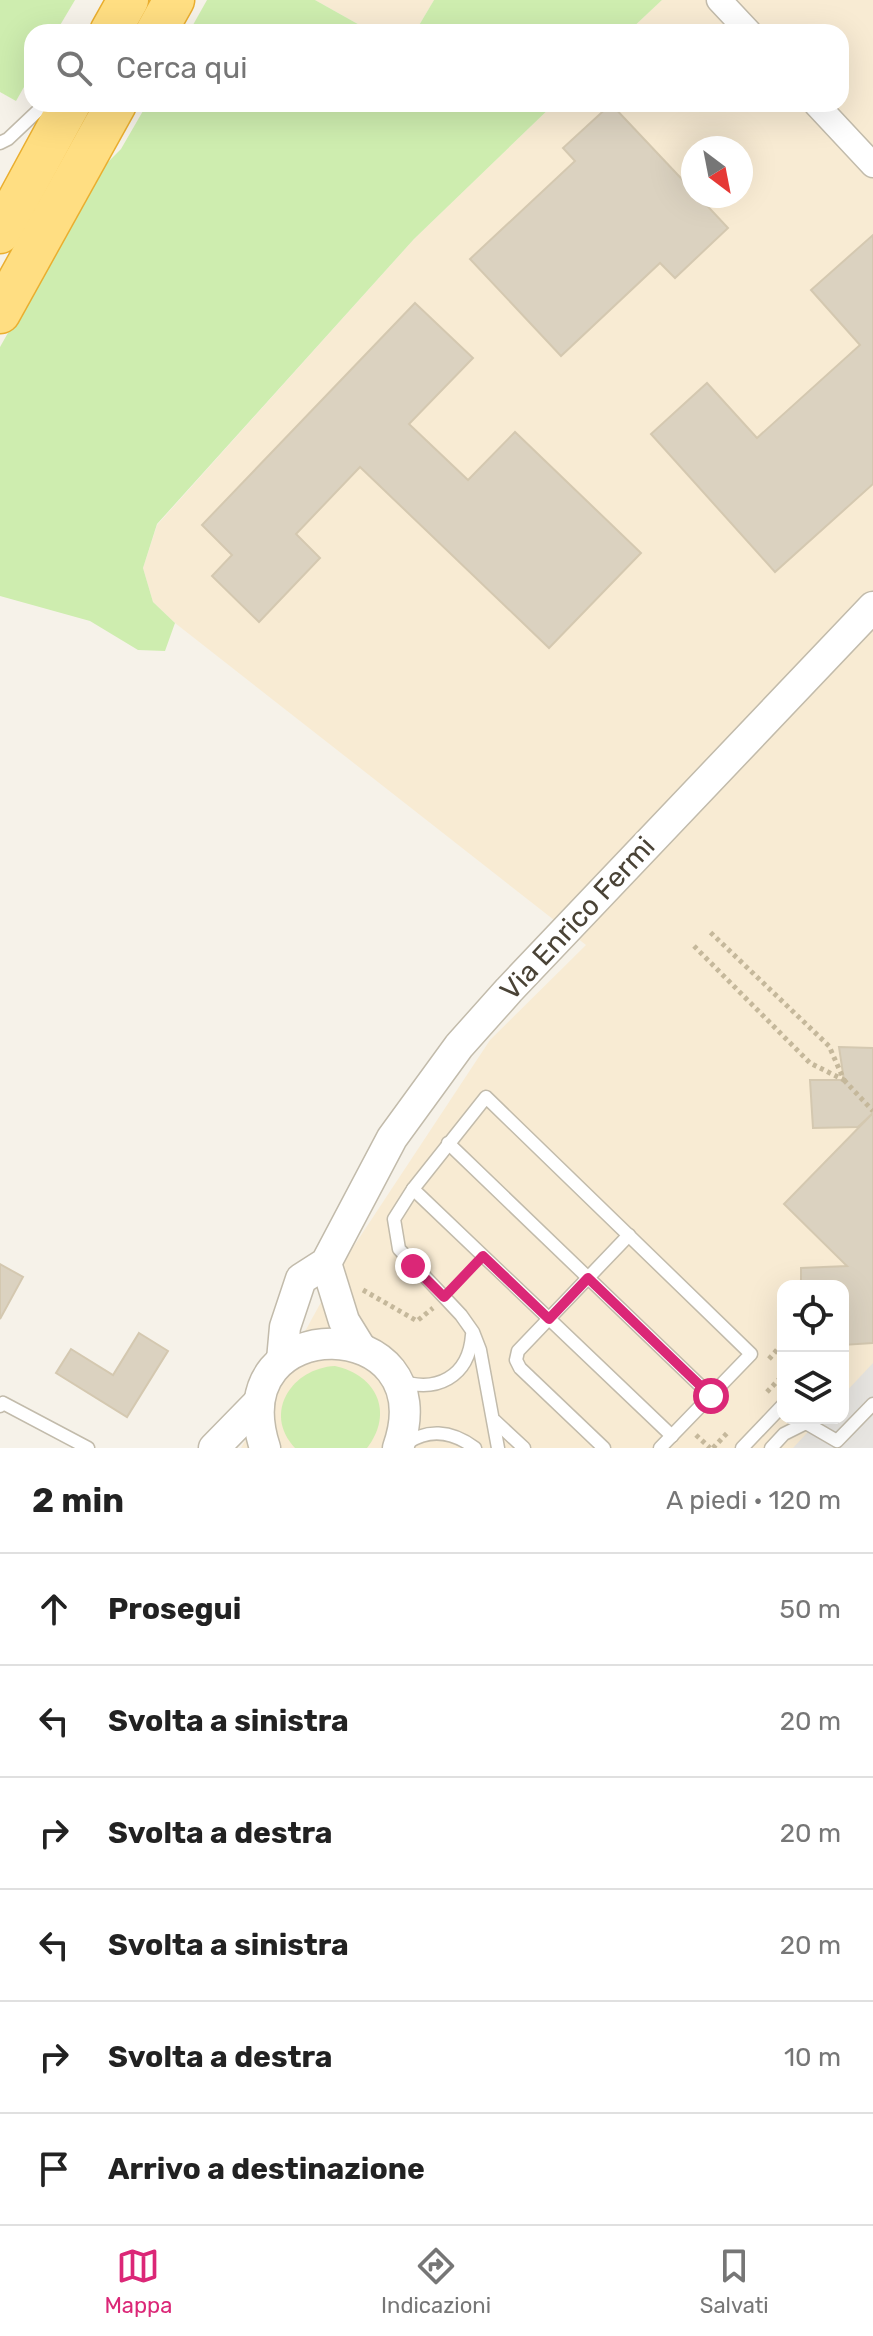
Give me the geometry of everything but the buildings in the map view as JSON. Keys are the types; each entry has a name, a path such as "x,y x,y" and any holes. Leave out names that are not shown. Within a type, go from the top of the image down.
{"highway":[{"path":"114,24 128,0"},
{"path":"160,24 174,0"},
{"path":"0,233 66,112"},
{"path":"0,313 112,112"}],"street":[{"path":"719,0 742,24"},
{"path":"823,112 873,165"},
{"name":"Via Enrico Fermi","path":"282,1360 285,1327 301,1279 330,1276 392,1138 459,1046 873,607"},
{"path":"330,1276 344,1321 360,1347"},
{"path":"214,1448 259,1402 272,1372 282,1360 306,1346 333,1342 360,1347 381,1360 396,1379 404,1402 405,1427 399,1448"},
{"path":"259,1402 258,1427 265,1448"}],"lane":[{"path":"0,143 37,112"},
{"path":"498,1448 480,1350 473,1332 399,1249 394,1219 413,1189 486,1097 751,1354 660,1448"},
{"path":"448,1143 711,1396"},
{"path":"413,1189 672,1436"},
{"path":"604,1448 520,1368 516,1360 518,1351 629,1235"},
{"path":"396,1379 413,1385 432,1385 449,1378 463,1366 471,1350 473,1332"},
{"path":"0,1406 3,1403 88,1448"},
{"path":"771,1448 784,1434 806,1423 833,1444 873,1404"},
{"path":"742,1448 777,1411"},
{"path":"495,1421 524,1448"},
{"path":"399,1448 414,1438 433,1433 454,1435 475,1448"}],"path":[{"path":"709,931 829,1046 844,1080 873,1111"},
{"path":"694,946 810,1063 844,1080"},
{"path":"330,1276 360,1288 417,1321 483,1256"},
{"path":"696,1435 710,1448"}],"shaded area":[{"path":"315,0 434,0 420,24 358,24"},
{"path":"662,0 873,0 873,1448 241,1448 342,1264 490,1040 586,945 175,623 153,602 143,568 157,525 414,239 546,112 849,112 849,24 636,24"},
{"path":"873,1363 873,1448 793,1448 815,1424 849,1424 849,1389"}],"green space":[{"path":"0,0 75,0 61,24 24,24 24,87 16,101 0,92"},
{"path":"207,0 315,0 358,24 194,24"},
{"path":"434,0 662,0 636,24 420,24"},
{"path":"142,112 546,112 414,239 157,524 143,568 153,602 175,623 165,651 138,650 90,621 0,596 0,347 101,169 121,149"},
{"path":"335,1366 362,1378 377,1397 380,1409 375,1435 367,1448 295,1448 285,1435 281,1421 286,1395 306,1375"}],"route":[{"path":"413,1266 444,1297 483,1256 549,1319 588,1278 711,1396"}]}
